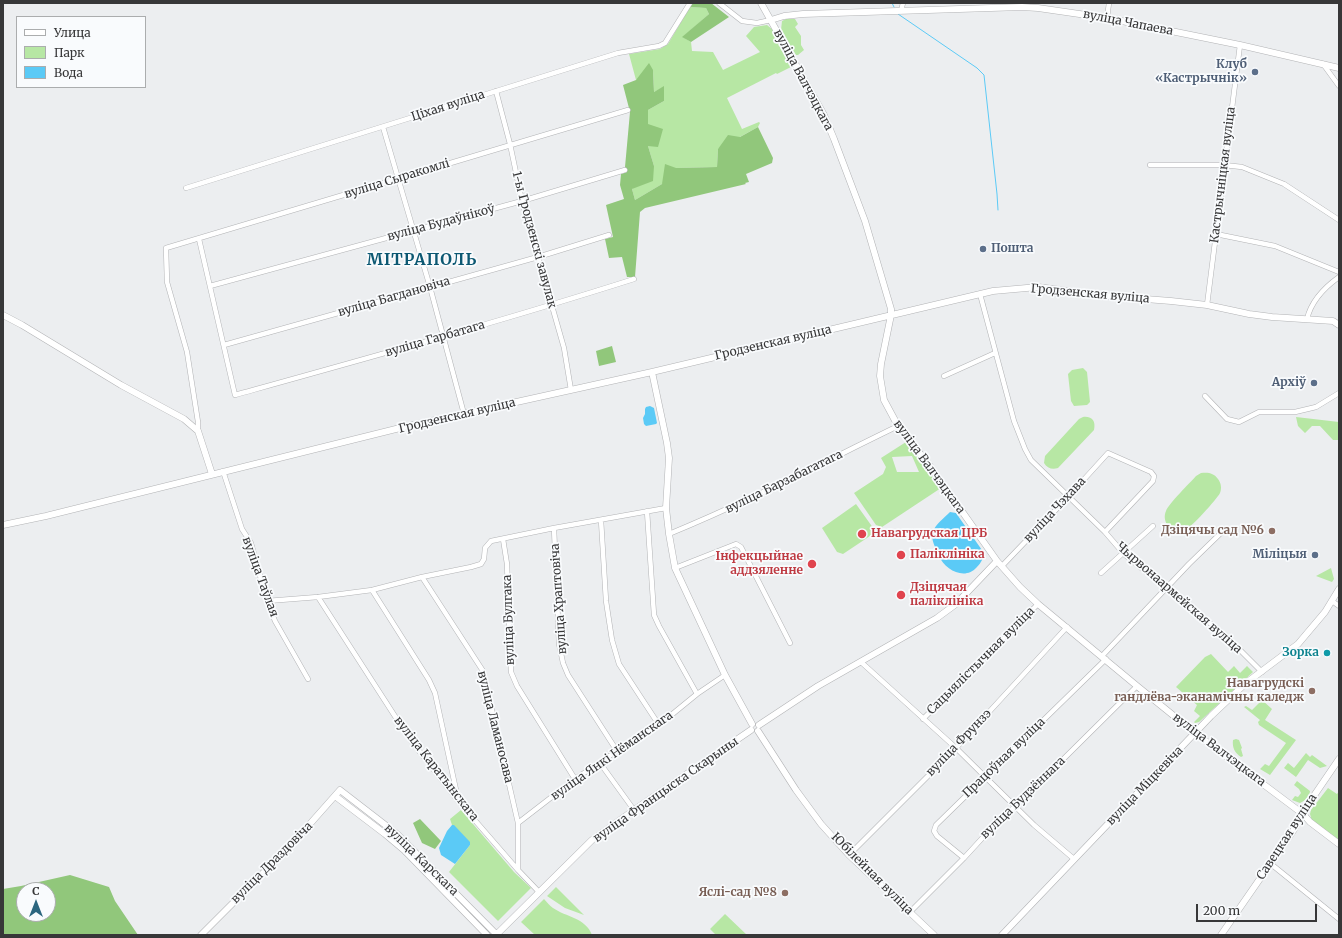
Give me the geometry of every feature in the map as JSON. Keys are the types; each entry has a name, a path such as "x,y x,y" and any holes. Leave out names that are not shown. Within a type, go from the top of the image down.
{"street":[{"name":"Ціхая вуліца","path":"186,188 618,53 659,46 665,43 690,3"},
{"path":"719,3 742,21 758,23 771,20"},
{"name":"вуліца Валчэцкага","path":"761,3 824,115 865,221 889,297 892,315 881,364 880,376 884,400 898,426 930,466 997,561 1020,587 1038,604 1195,733 1303,814 1310,822 1339,844"},
{"path":"901,11 903,3"},
{"path":"1107,18 1109,3"},
{"name":"вуліца Чапаева","path":"771,20 784,16 803,14 901,11 992,5 1022,7 1107,18 1240,45 1339,68"},
{"name":"Кастрычніцкая вуліца","path":"1207,305 1240,45"},
{"path":"1323,64 1339,86"},
{"name":"1-ы Гродзенскі завулак","path":"496,91 510,144 522,201 564,348 571,390"},
{"name":"вуліца Сыракомлі","path":"198,431 198,422 187,352 167,282 166,248 628,110"},
{"path":"383,127 430,287 464,414"},
{"path":"1150,165 1224,164 1242,167 1284,184 1339,220"},
{"name":"вуліца Будаўнікоў","path":"210,286 522,201 625,170"},
{"path":"1216,234 1275,246 1339,272"},
{"name":"вуліца Багдановіча","path":"224,345 538,257 609,235"},
{"path":"199,239 224,345"},
{"path":"1307,319 1309,310 1314,302 1339,277"},
{"name":"вуліца Гарбатага","path":"224,345 235,395 444,337 634,279"},
{"name":"Гродзенская вуліца","path":"3,525 46,516 223,471 464,414 652,372 993,291 1038,287 1108,296 1147,298 1207,305 1249,314 1272,317 1333,321 1339,325"},
{"name":"Чырвонаармейская вуліца","path":"980,294 1014,421 1031,460 1105,532 1124,554 1226,636 1262,672"},
{"path":"3,315 122,385 184,419 198,431 212,474"},
{"path":"944,376 995,353"},
{"name":"Юбілейная вуліца","path":"652,372 669,458 666,508 675,568 725,675 755,727 796,790 822,824 849,855 934,935"},
{"path":"1205,396 1227,419 1239,422 1259,412 1295,412 1316,407 1339,393"},
{"name":"вуліца Барзабагатага","path":"669,534 759,495 898,426"},
{"name":"вуліца Чэхава","path":"1002,566 1108,452 1151,472 1154,476 1153,481 1105,532"},
{"name":"вуліца Таўлая","path":"223,471 242,529 251,543 267,601 275,621 308,679"},
{"path":"267,601 318,597 372,590 422,577 471,567 481,564 484,559 485,548 491,541 666,508"},
{"path":"647,511 654,615 697,694"},
{"path":"601,520 606,601 612,640 619,664 659,725"},
{"path":"1101,573 1124,554 1153,526"},
{"name":"вуліца Храптовіча","path":"554,528 559,644 563,662 568,675 617,751"},
{"name":"Працоўная вуліца","path":"964,858 937,836 934,831 936,825 1104,658 1189,564 1225,529"},
{"name":"вуліца Булгака","path":"503,539 507,564 511,672 517,686 575,779"},
{"path":"675,568 736,544 741,547 790,643"},
{"name":"вуліца Францыска Скарыны","path":"497,935 592,840 755,727 818,686 937,618 956,604 997,561"},
{"name":"вуліца Ламаносава","path":"422,577 483,671 518,823 518,870"},
{"name":"вуліца Міцкевіча","path":"1002,935 1195,733 1246,683 1298,644 1321,617 1339,589"},
{"path":"372,590 429,680 435,693 459,802"},
{"name":"вуліца Каратынскага","path":"318,597 409,738 459,802 539,892"},
{"path":"1332,601 1339,606"},
{"name":"Сацыялістычная вуліца","path":"923,719 1038,604"},
{"name":"вуліца Фрунзэ","path":"849,855 956,748 1067,628"},
{"path":"861,662 956,748 1034,825 1074,859"},
{"name":"вуліца Янкі Нёманскага","path":"518,823 575,779 659,725 697,694 725,675"},
{"name":"вуліца Будзённага","path":"910,912 964,858 998,821 1016,806 1137,686"},
{"name":"Савецкая вуліца","path":"1221,935 1271,864 1309,803 1339,759"},
{"path":"600,762 634,810"},
{"name":"вуліца Драздовіча","path":"201,935 293,843 340,790"},
{"name":"вуліца Карскага","path":"340,790 397,834 497,935"},
{"name":"вуліца Карскага","path":"335,796 404,850 486,935"},
{"path":"1271,864 1339,919"}],"green space":[{"path":"692,3 711,3 729,17 691,42 682,37 709,14 706,8 690,7"},
{"path":"690,7 706,8 709,14 683,37 691,42 692,51 713,52 723,70 760,52 746,36 754,27 767,25 773,30 791,62 791,67 727,98 742,129 759,122 760,123 758,127 718,149 717,167 676,168 662,184 635,200 632,189 654,166 648,146 648,110 664,101 664,87 654,92 653,70 636,80 629,54 660,49 668,44"},
{"path":"786,19 795,19 798,24 795,27 801,36 801,45 804,50 798,55 796,55 781,30 782,21"},
{"path":"649,63 653,70 654,92 664,86 664,101 648,110 648,124 663,129 658,147 648,146 654,166 653,181 632,189 635,200 662,184 665,164 676,168 717,167 718,149 728,135 740,137 758,127 773,158 772,163 746,174 749,182 745,183 746,184 645,208 640,212 635,277 627,277 622,257 609,258 605,239 613,237 606,205 624,199 620,185 621,174 627,172 625,167 630,112 623,85 636,80"},
{"path":"612,346 616,362 599,366 596,351"},
{"path":"1083,368 1087,372 1090,402 1087,405 1074,406 1071,401 1068,374 1072,370"},
{"path":"1089,417 1093,420 1094,430 1058,468 1052,469 1045,465 1045,456 1079,419"},
{"path":"1296,417 1339,422 1339,440 1333,440 1320,426 1312,426 1305,433 1298,426"},
{"path":"906,442 941,488 882,527 876,525 854,493 883,474 886,467 881,458","holes":["912,456 919,472 897,472 892,457"]},
{"path":"1201,473 1211,473 1215,475 1221,486 1220,493 1192,525 1184,531 1175,531 1166,523 1166,511 1180,493 1196,476"},
{"path":"856,504 876,532 843,554 837,552 822,528"},
{"path":"1331,568 1334,579 1332,582 1316,576"},
{"path":"1211,654 1228,672 1234,666 1240,673 1247,666 1253,672 1199,722 1195,723 1194,722 1200,716 1194,711 1197,705 1176,687 1205,657"},
{"path":"1262,700 1272,709 1265,720 1296,740 1270,775 1260,769 1265,764 1269,766 1286,743 1259,725 1258,722 1260,720 1244,707 1246,706 1252,710"},
{"path":"1233,740 1239,740 1242,748 1243,756 1241,757 1237,754 1234,748"},
{"path":"1306,753 1310,757 1312,755 1327,766 1320,768 1308,760 1296,777 1284,768 1288,763 1294,768"},
{"path":"1297,781 1310,791 1307,798 1300,803 1292,800 1295,796 1298,797 1301,793 1294,785"},
{"path":"1328,788 1337,794 1339,791 1339,840 1312,821 1310,814 1311,810"},
{"path":"461,810 514,872 531,888 498,921 449,872 470,845 469,842 452,825 450,819"},
{"path":"420,819 441,841 435,849 422,843 413,823"},
{"path":"70,875 109,887 115,901 138,935 3,935 3,889 16,887 16,922 56,922 56,882 39,882"},
{"path":"556,887 584,915 565,908 547,896"},
{"path":"544,899 553,908 580,921 589,929 592,935 535,935 521,922"},
{"path":"725,914 747,935 716,935 710,929"}],"water":[{"path":"650,406 654,408 657,423 646,426 643,418 646,407"},
{"path":"950,512 956,513 984,553 982,561 972,571 967,573 956,572 946,566 939,556 941,552 937,551 932,538 934,529"},
{"path":"452,825 454,825 470,842 470,845 455,864 441,855 439,848 447,831"}],"waterway":[{"path":"692,3 697,3"},
{"path":"892,3 894,7"},
{"path":"898,14 977,68 984,75 998,210"}],"place":[{"name":"Клуб «Кастрычнік»","path":"1255,72"},
{"name":"Пошта","path":"983,249"},
{"name":"Архіў","path":"1314,383"},
{"name":"Дзіцячы сад №6","path":"1272,531"},
{"name":"Навагрудская ЦРБ","path":"862,534"},
{"name":"Паліклініка","path":"901,555"},
{"name":"Міліцыя","path":"1315,555"},
{"name":"Інфекцыйнае аддзяленне","path":"812,564"},
{"name":"Дзіцячая паліклініка","path":"901,595"},
{"name":"Зорка","path":"1327,653"},
{"name":"Навагрудскі гандлёва-эканамічны каледж","path":"1312,691"},
{"name":"Яслі-сад №8","path":"785,893"}],"district":[{"name":"МІТРАПОЛЬ","path":"422,260"}]}
